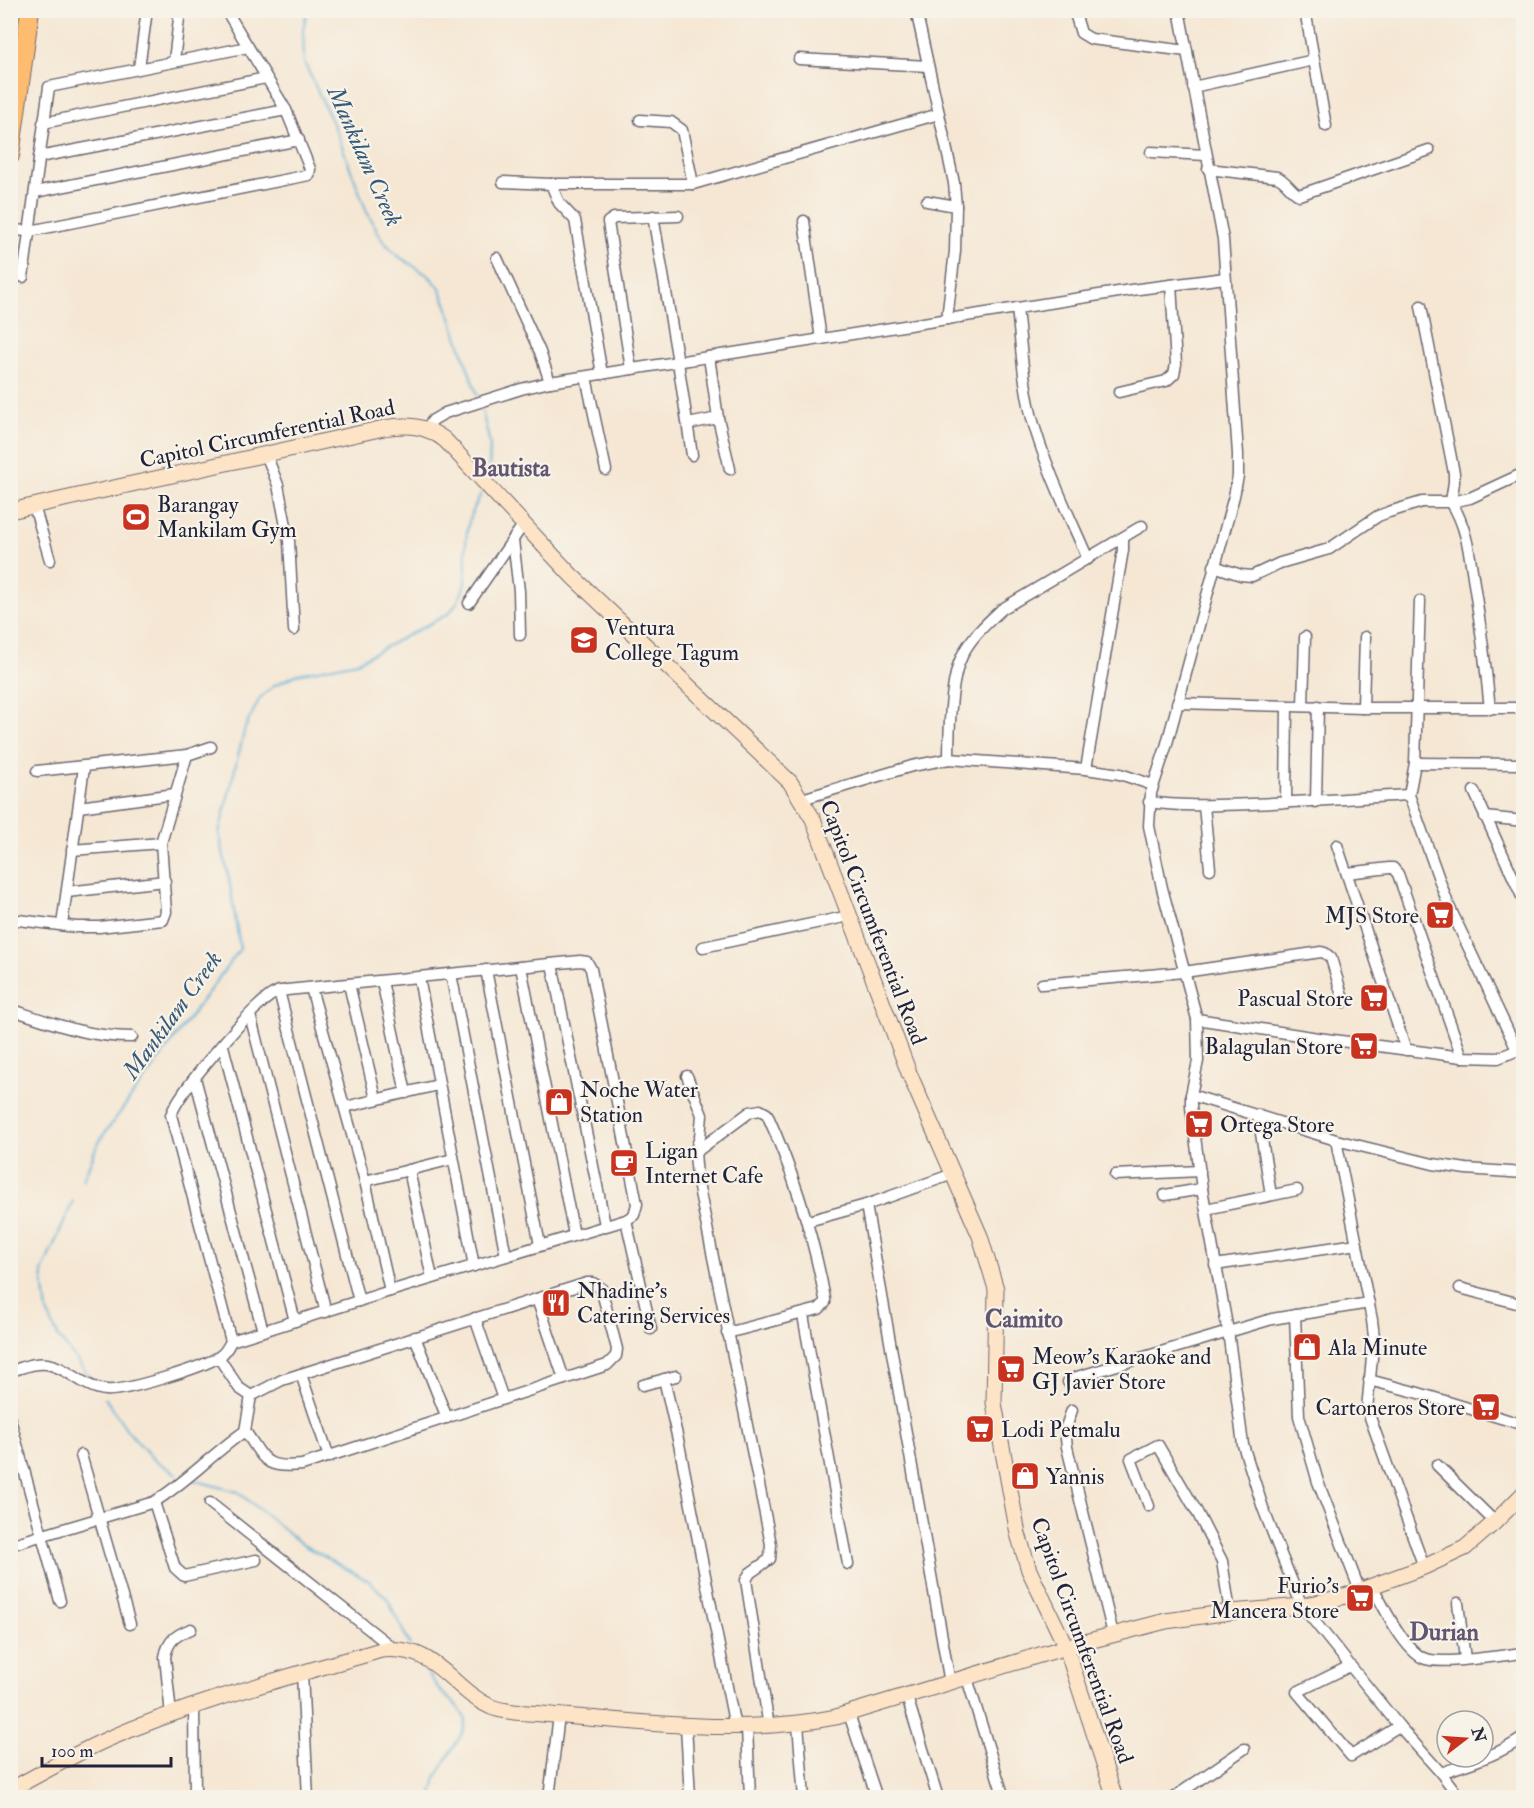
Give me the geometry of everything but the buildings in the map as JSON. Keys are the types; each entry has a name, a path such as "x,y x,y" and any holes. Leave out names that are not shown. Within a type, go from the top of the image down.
{"highway":[{"path":"10,156 30,10"}],"main road":[{"name":"Capitol Circumferential Road","path":"10,512 394,426 426,429 445,440 524,525 621,623 790,782 813,819 909,1073 980,1236 996,1289 994,1403 1018,1534 1029,1570 1066,1647 1115,1797"},
{"path":"10,1790 105,1740 171,1715 243,1690 381,1650 411,1651 423,1656 492,1707 514,1712 741,1727 798,1724 849,1714 1113,1634 1193,1616 1302,1606 1367,1589 1465,1548 1524,1493"}],"street":[{"path":"139,69 147,10"},
{"path":"174,61 180,10"},
{"path":"10,230 30,231 309,175 310,169 286,110 226,10"},
{"path":"916,10 952,173 956,206 955,251 947,319"},
{"path":"1074,10 1081,33 1091,39 1186,51"},
{"path":"1179,10 1222,239 1238,476 1166,747 1149,802 1150,836 1197,1019 1198,1060 1191,1095 1202,1189 1228,1331 1243,1445 1263,1508 1302,1606 1460,1797"},
{"path":"1305,10 1326,126"},
{"path":"23,277 48,88 248,47"},
{"path":"799,59 928,66"},
{"path":"1193,87 1314,60"},
{"path":"43,123 266,78"},
{"path":"39,157 286,110"},
{"path":"502,182 693,184 939,114"},
{"path":"640,120 671,122 682,130 693,184"},
{"path":"35,192 299,140"},
{"path":"1208,170 1277,177 1288,184 1295,193 1305,194 1429,150"},
{"path":"1151,152 1206,155"},
{"path":"551,184 560,203 575,220 577,226 602,374"},
{"path":"927,201 956,206"},
{"path":"653,216 692,455"},
{"path":"631,369 608,224 610,219 614,218 678,216"},
{"path":"804,221 821,339"},
{"path":"497,258 540,352 550,382"},
{"path":"426,429 433,420 445,413 550,382 1017,308 1225,278"},
{"path":"1119,392 1166,381 1174,374 1176,364 1171,285"},
{"path":"1421,306 1454,473 1451,502 1458,512 1467,535 1484,647 1490,709"},
{"path":"1017,308 1026,392 1032,420 1054,480 1088,559"},
{"path":"709,357 718,418 730,469"},
{"path":"586,376 606,470"},
{"path":"688,424 718,418"},
{"path":"266,454 278,485 289,541 294,630"},
{"path":"1214,566 1240,575 1251,576 1280,563 1329,549 1378,516 1422,502 1451,502 1484,493 1524,473"},
{"path":"34,506 50,560"},
{"path":"470,603 524,525"},
{"path":"949,759 951,710 959,666 966,649 1002,609 1142,526"},
{"path":"1086,769 1123,550 1123,538"},
{"path":"513,540 519,591 520,635"},
{"path":"1197,1019 1462,1057 1491,1059 1520,1049 1448,904 1409,795 1415,763 1420,601"},
{"path":"1303,706 1305,637"},
{"path":"1363,708 1365,637"},
{"path":"1177,704 1363,708 1524,708"},
{"path":"1286,803 1287,706"},
{"path":"1316,802 1318,706"},
{"path":"37,771 187,755 211,747"},
{"path":"10,919 99,927 163,920 166,912 161,843 187,755"},
{"path":"802,799 912,766 949,759 1086,769 1120,774 1153,785"},
{"path":"1415,763 1520,764"},
{"path":"62,925 84,767"},
{"path":"1474,791 1524,901"},
{"path":"79,807 175,794"},
{"path":"1149,802 1204,806 1316,802 1409,795"},
{"path":"1204,806 1210,869"},
{"path":"1485,817 1524,821"},
{"path":"72,850 161,843"},
{"path":"1337,845 1406,1050"},
{"path":"1347,873 1393,868 1398,874 1462,1057"},
{"path":"67,892 165,881"},
{"path":"703,947 849,916"},
{"path":"1042,984 1184,972 1325,953 1333,963 1344,1002"},
{"path":"10,1371 34,1364 46,1364 91,1386 112,1390 170,1376 219,1358 226,1351 231,1341 172,1121 173,1109 195,1078 265,999 279,991 587,962 591,969 637,1204 634,1215 626,1220 231,1341"},
{"path":"552,964 605,1225"},
{"path":"521,967 574,1235"},
{"path":"486,970 540,1245"},
{"path":"451,974 506,1256"},
{"path":"419,978 474,1266"},
{"path":"382,981 406,1093"},
{"path":"349,984 376,1099"},
{"path":"311,988 365,1181 390,1291"},
{"path":"279,991 359,1300"},
{"path":"10,1009 75,1031 94,1035 132,1037"},
{"path":"250,1015 327,1312"},
{"path":"223,1046 295,1321"},
{"path":"687,1076 702,1115 700,1137 695,1152 696,1178 771,1544 770,1558 750,1573 746,1580 769,1726"},
{"path":"195,1078 263,1331"},
{"path":"345,1107 438,1085"},
{"path":"1191,1095 1336,1140 1442,1166 1524,1173"},
{"path":"695,1152 750,1112 764,1111 767,1114 791,1170 808,1221 825,1304 819,1309 802,1315 727,1333"},
{"path":"1258,1115 1271,1195"},
{"path":"1336,1140 1374,1337 1367,1409 1424,1567"},
{"path":"365,1181 453,1159"},
{"path":"409,1170 432,1278"},
{"path":"1115,1174 1200,1171"},
{"path":"808,1221 866,1205 953,1174"},
{"path":"1165,1195 1202,1189"},
{"path":"1206,1209 1297,1190"},
{"path":"866,1205 950,1683"},
{"path":"626,1220 651,1329"},
{"path":"1215,1265 1357,1244"},
{"path":"10,1545 154,1502 178,1486 245,1431 251,1396 266,1387 587,1283 597,1284 603,1294 617,1349 616,1356 607,1365 302,1465 278,1467 272,1464 264,1458 245,1431"},
{"path":"1460,1288 1524,1305"},
{"path":"537,1299 564,1379"},
{"path":"1068,1382 1077,1377 1172,1350 1228,1331 1295,1315 1369,1303"},
{"path":"802,1315 848,1564"},
{"path":"1295,1315 1299,1416 1318,1482 1367,1589 1420,1657 1437,1661 1524,1653"},
{"path":"475,1318 503,1399"},
{"path":"415,1337 447,1418"},
{"path":"219,1358 239,1388 251,1396"},
{"path":"301,1374 329,1456"},
{"path":"644,1385 676,1376"},
{"path":"664,1379 741,1727 750,1797"},
{"path":"1369,1380 1524,1425"},
{"path":"1072,1410 1065,1430 1067,1448 1113,1634"},
{"path":"10,1419 60,1601"},
{"path":"1149,1506 1131,1459 1158,1445 1222,1561 1230,1612"},
{"path":"81,1455 130,1624"},
{"path":"1437,1465 1495,1522"},
{"path":"154,1502 175,1568 184,1576 256,1560"},
{"path":"210,1503 394,1649"},
{"path":"1458,1603 1465,1659"},
{"path":"171,1715 166,1649 176,1635 191,1629"},
{"path":"1350,1666 1297,1692 1351,1756 1399,1726"},
{"path":"302,1673 308,1797"},
{"path":"967,1678 1004,1797"},
{"path":"907,1697 938,1797"},
{"path":"194,1707 195,1794"},
{"path":"849,1714 872,1796"},
{"path":"549,1797 559,1715"},
{"path":"798,1724 804,1797"},
{"path":"686,1725 690,1797"},
{"path":"1441,1773 1489,1757 1524,1737"},
{"path":"1173,1797 1244,1749"}],"waterway":[{"name":"Mankilam Creek","path":"308,10 303,28 304,62 335,128 367,212 383,241 398,256 429,276 439,287 477,395"},
{"name":"Mankilam Creek","path":"482,410 490,444 489,472"},
{"name":"Mankilam Creek","path":"83,1180 99,1141 240,949 219,833 245,728 260,698 275,685 298,674 357,662 448,614 463,591 466,570 466,535 482,492"},
{"name":"Mankilam Creek","path":"73,1201 42,1272 47,1312 59,1338 94,1382"},
{"name":"Mankilam Creek","path":"105,1398 127,1430 153,1459 178,1475"},
{"name":"Mankilam Creek","path":"193,1480 238,1492 303,1545 369,1581 387,1598 410,1645"},
{"name":"Mankilam Creek","path":"421,1664 441,1692 459,1708 466,1720 464,1730 436,1777 431,1798"}],"place":[{"name":"Barangay Mankilam Gym","path":"136,517"},
{"name":"Ventura College Tagum","path":"584,640"},
{"name":"MJS Store","path":"1440,915"},
{"name":"Pascual Store","path":"1374,998"},
{"name":"Balagulan Store","path":"1364,1046"},
{"name":"Noche Water Station","path":"559,1102"},
{"name":"Ortega Store","path":"1199,1124"},
{"name":"Ligan Internet Cafe","path":"624,1163"},
{"name":"Nhadine's Catering Services","path":"556,1303"},
{"name":"Ala Minute","path":"1307,1347"},
{"name":"Meow's Karaoke and GJ Javier Store","path":"1011,1369"},
{"name":"Cartoneros Store","path":"1486,1407"},
{"name":"Lodi Petmalu","path":"980,1429"},
{"name":"Yannis","path":"1025,1476"},
{"name":"Furio's Mancera Store","path":"1360,1598"}],"district":[{"name":"Bautista","path":"511,468"},
{"name":"Caimito","path":"1024,1319"},
{"name":"Durian","path":"1444,1632"}]}
